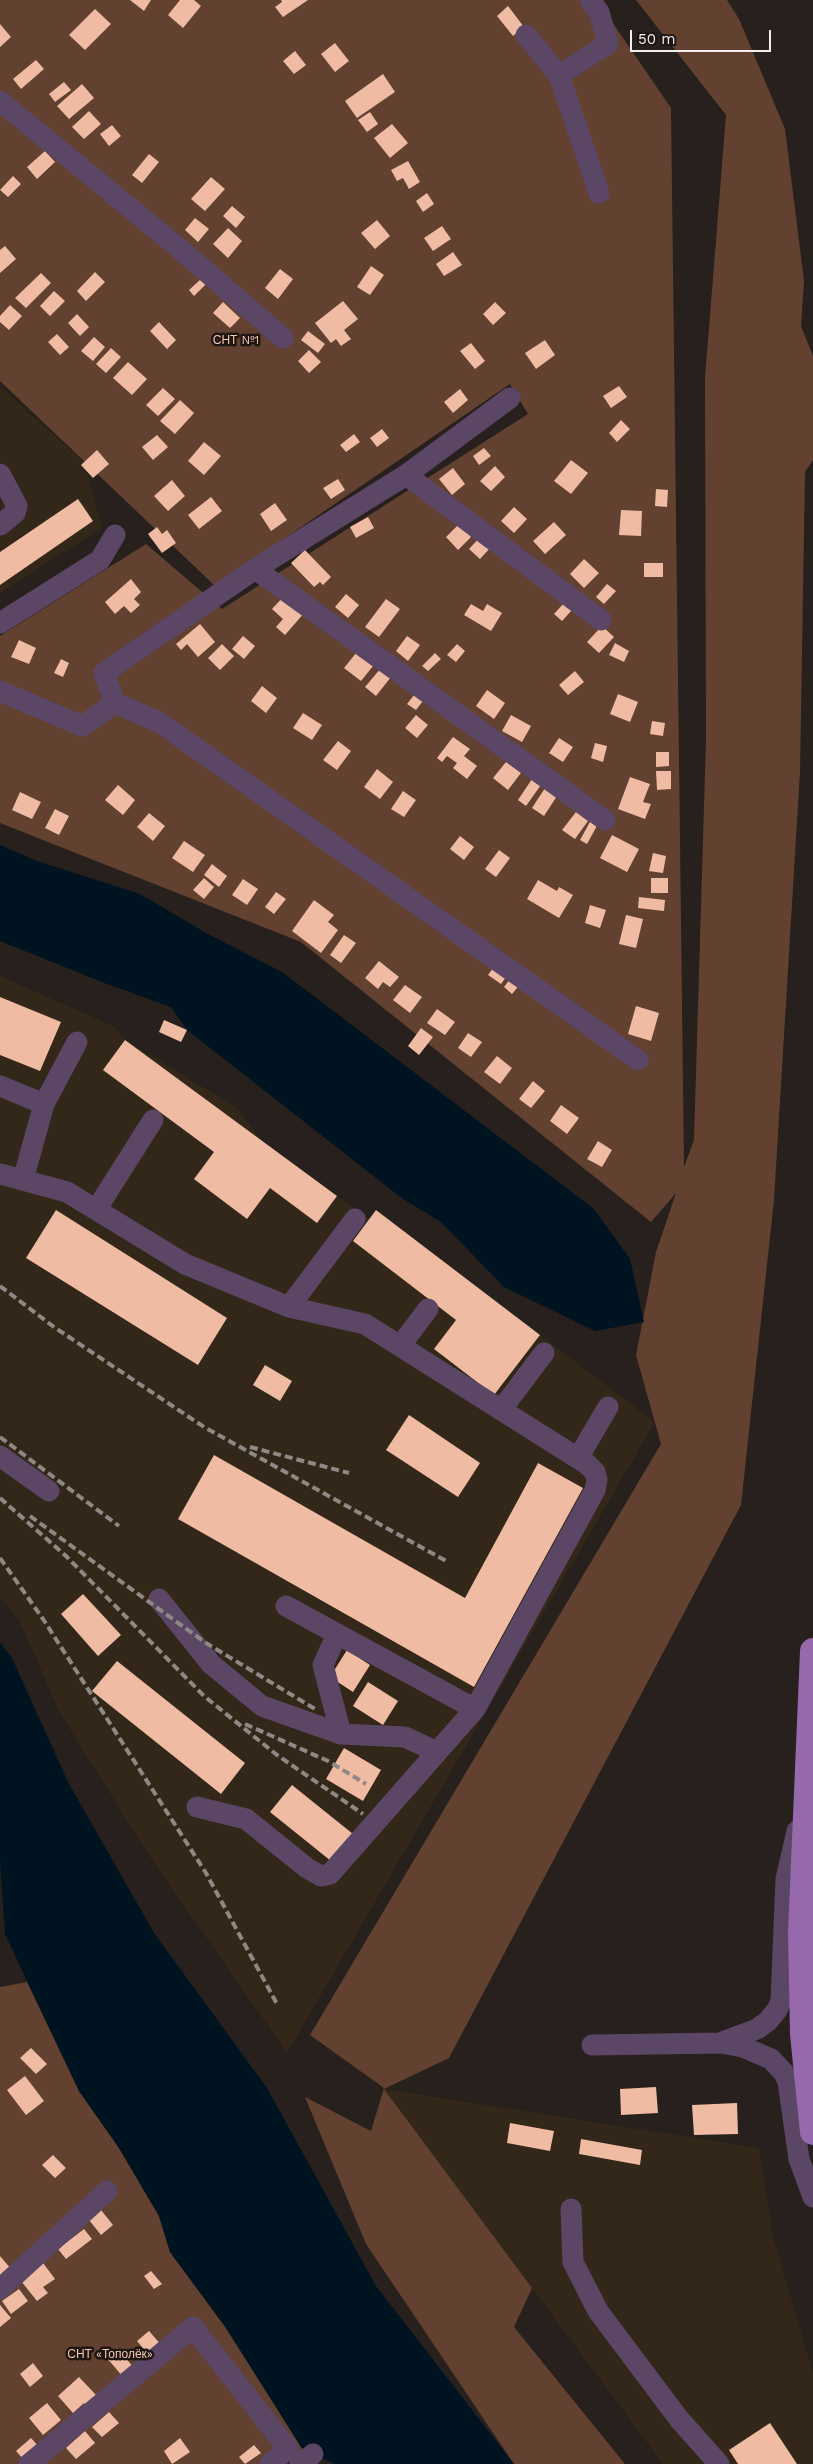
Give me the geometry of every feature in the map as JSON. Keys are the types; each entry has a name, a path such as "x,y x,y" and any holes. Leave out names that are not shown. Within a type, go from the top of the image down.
{"main road":[{"path":"813,1651 801,1933 803,2034 813,2132"}],"street":[{"path":"558,75 608,44 599,12 590,0"},
{"path":"526,34 558,75 599,192"},
{"path":"0,100 180,249 283,338"},
{"path":"510,398 406,475 255,569 104,673 115,703 159,722 638,1060"},
{"path":"0,474 18,506 15,513 0,524"},
{"path":"406,475 601,620"},
{"path":"0,623 100,560 115,534"},
{"path":"255,569 605,820"},
{"path":"0,691 82,726 115,703"},
{"path":"23,1180 44,1104 77,1042"},
{"path":"0,1086 44,1104"},
{"path":"96,1210 153,1120"},
{"path":"0,1174 67,1192 185,1264 289,1307 365,1324 578,1458 595,1472 597,1480 595,1490 474,1709 330,1874 321,1876 307,1868 246,1819 197,1807"},
{"path":"289,1307 355,1219"},
{"path":"400,1346 428,1309"},
{"path":"501,1410 544,1353"},
{"path":"578,1458 608,1407"},
{"path":"0,1456 49,1491"},
{"path":"159,1599 211,1664 262,1706 341,1734 405,1737 437,1752"},
{"path":"286,1606 474,1709"},
{"path":"337,1634 323,1665 341,1734"},
{"path":"721,2042 757,2029 777,2010 781,2000 786,1879 806,1795"},
{"path":"592,2045 721,2042 758,2052 778,2065 788,2082 799,2159 813,2198"},
{"path":"0,2289 107,2191"},
{"path":"571,2209 573,2262 598,2311 679,2419 719,2464"},
{"path":"29,2464 193,2327 288,2449 270,2464"}],"shaded area":[{"path":"0,387 84,462 102,528 0,593"},
{"path":"0,976 115,1027 125,1040 236,1107 261,1140 337,1196 540,1335 655,1422 287,2053 150,1857 60,1713 19,1620 0,1597"},
{"path":"384,2089 759,2148 773,2237 813,2372 813,2464 663,2464"}],"green space":[{"name":"СНТ №1","path":"0,0 597,0 671,108 684,1167 694,1140 706,739 705,378 726,115 636,0 727,0 739,19 785,129 804,281 801,326 813,356 813,460 805,472 800,772 774,1200 741,1505 449,2058 384,2089 532,2288 514,2327 625,2464 514,2464 366,2244 305,2097 371,2131 384,2088 310,2035 661,1444 636,1355 656,1252 676,1193 651,1222 301,942 0,823 0,636 146,544 222,609 528,414 510,384 215,586 0,381"},
{"name":"СНТ «Тополёк»","path":"27,1982 79,2091 119,2148 159,2216 170,2252 226,2328 303,2450 285,2464 0,2464 0,1987"}],"water":[{"path":"0,845 37,861 140,894 206,933 282,972 594,1209 630,1259 644,1322 595,1331 504,1287 441,1222 403,1199 187,1030 171,1007 107,984 0,941"},
{"path":"0,1643 12,1658 68,1782 154,1933 267,2088 376,2286 514,2464 335,2464 303,2450 226,2328 170,2252 159,2216 119,2148 79,2091 5,1934 0,1862"}],"building":[{"path":"130,0 151,0 144,11"},
{"path":"180,0 194,0 201,6 183,28 168,15"},
{"path":"281,0 308,0 283,17 275,7 282,2"},
{"path":"508,6 524,27 513,36 497,16"},
{"path":"95,9 111,24 85,50 69,35"},
{"path":"0,24 11,37 0,47"},
{"path":"335,43 349,61 335,72 321,54"},
{"path":"295,51 306,65 294,74 283,61"},
{"path":"36,60 44,69 21,89 13,79"},
{"path":"383,74 395,92 357,118 345,101"},
{"path":"64,82 71,90 55,102 49,94"},
{"path":"82,84 94,98 69,119 57,106"},
{"path":"89,111 101,124 84,139 72,127"},
{"path":"370,112 378,124 367,132 358,120"},
{"path":"392,124 408,143 390,158 374,138"},
{"path":"112,125 121,136 109,146 100,134"},
{"path":"45,151 55,162 37,179 27,167"},
{"path":"149,154 159,162 142,183 132,175"},
{"path":"408,161 420,182 409,189 403,178 397,181 391,170"},
{"path":"13,176 21,184 8,197 0,190"},
{"path":"211,177 225,189 205,211 191,199"},
{"path":"427,193 434,204 423,212 416,201"},
{"path":"232,206 245,217 236,228 223,216"},
{"path":"195,218 209,229 198,242 185,230"},
{"path":"377,220 390,236 375,249 361,233"},
{"path":"442,226 451,239 433,251 424,238"},
{"path":"228,228 242,241 228,258 213,244"},
{"path":"5,246 16,259 0,273 0,250"},
{"path":"453,252 462,265 444,276 436,264"},
{"path":"371,266 384,275 370,295 357,287"},
{"path":"280,269 293,279 278,299 265,288"},
{"path":"95,272 105,282 86,301 77,291"},
{"path":"41,273 51,283 26,308 15,298"},
{"path":"201,279 206,284 194,296 189,290"},
{"path":"54,291 65,301 50,316 40,306"},
{"path":"343,301 358,319 344,330 351,339 341,346 336,339 331,343 315,323"},
{"path":"223,302 240,318 230,328 213,313"},
{"path":"495,302 506,313 493,325 483,314"},
{"path":"10,305 22,316 9,330 0,322 0,316"},
{"path":"77,314 89,327 80,336 68,323"},
{"path":"159,322 176,340 167,349 150,331"},
{"path":"308,331 325,344 318,353 301,340"},
{"path":"57,334 69,347 60,355 48,342"},
{"path":"94,337 105,347 93,361 81,351"},
{"path":"545,340 555,355 536,369 525,353"},
{"path":"471,343 485,361 475,369 460,351"},
{"path":"111,348 121,357 106,373 96,364"},
{"path":"309,350 321,362 309,373 298,361"},
{"path":"128,362 147,379 132,395 113,378"},
{"path":"619,386 627,397 611,408 603,396"},
{"path":"163,388 175,399 158,416 146,405"},
{"path":"460,389 468,400 453,413 444,402"},
{"path":"180,400 194,413 175,434 160,421"},
{"path":"621,420 630,429 617,442 609,433"},
{"path":"382,429 389,438 377,447 370,438"},
{"path":"354,434 360,442 346,452 340,445"},
{"path":"157,435 168,447 153,460 142,447"},
{"path":"204,442 221,456 204,475 188,461"},
{"path":"484,448 491,456 479,465 473,456"},
{"path":"97,450 109,464 93,478 81,465"},
{"path":"571,460 588,473 571,494 554,481"},
{"path":"495,466 505,477 491,491 480,481"},
{"path":"453,468 465,484 452,495 439,479"},
{"path":"338,479 345,490 331,499 323,488"},
{"path":"172,480 185,496 168,511 154,496"},
{"path":"656,489 668,490 667,507 655,506"},
{"path":"211,497 222,511 199,529 188,515"},
{"path":"78,499 93,521 0,585 0,552"},
{"path":"275,503 287,520 271,531 260,514"},
{"path":"514,507 527,519 514,533 501,521"},
{"path":"621,510 642,511 641,536 619,535"},
{"path":"368,517 374,528 356,538 350,527"},
{"path":"554,522 566,535 545,554 533,541"},
{"path":"459,524 471,537 458,550 446,537"},
{"path":"157,527 162,534 167,530 176,543 162,553 148,534"},
{"path":"481,536 492,546 480,559 469,549"},
{"path":"305,550 331,577 323,585 320,582 314,587 291,563"},
{"path":"584,559 599,573 584,588 570,574"},
{"path":"644,563 663,563 663,577 644,577"},
{"path":"131,579 141,592 134,599 140,605 131,613 124,606 115,614 105,602"},
{"path":"607,584 616,591 604,604 596,597"},
{"path":"346,594 359,605 348,618 335,607"},
{"path":"285,595 305,612 285,635 276,627 283,619 272,609"},
{"path":"386,599 400,609 379,637 365,627"},
{"path":"564,603 572,610 562,621 554,614"},
{"path":"471,604 483,611 487,604 502,613 491,631 464,615"},
{"path":"200,624 215,642 198,657 187,644 181,650 176,644"},
{"path":"602,626 614,637 599,653 587,642"},
{"path":"243,636 255,646 244,659 232,649"},
{"path":"407,636 420,645 408,661 396,651"},
{"path":"19,640 36,648 29,664 11,657"},
{"path":"615,643 629,651 624,662 609,655"},
{"path":"222,644 234,656 220,670 208,658"},
{"path":"457,644 465,651 456,662 447,655"},
{"path":"356,653 373,666 361,681 344,668"},
{"path":"435,653 441,659 428,671 422,666"},
{"path":"61,659 69,663 63,677 54,673"},
{"path":"381,668 391,677 376,696 365,687"},
{"path":"575,671 584,682 568,695 559,685"},
{"path":"262,686 277,698 266,713 251,701"},
{"path":"418,690 426,697 416,710 407,704"},
{"path":"487,690 505,703 494,719 476,706"},
{"path":"618,694 638,702 630,722 610,714"},
{"path":"303,713 322,725 312,740 293,728"},
{"path":"416,715 428,725 417,738 405,728"},
{"path":"511,715 531,726 522,742 502,731"},
{"path":"652,721 665,723 663,736 650,734"},
{"path":"453,737 470,749 464,756 477,766 467,779 453,768 457,763 447,756 442,762 437,758"},
{"path":"559,738 573,747 563,762 549,753"},
{"path":"338,741 351,751 337,770 323,760"},
{"path":"595,743 607,746 603,762 591,758"},
{"path":"656,752 669,752 669,766 656,767"},
{"path":"506,762 521,773 508,790 493,778"},
{"path":"377,769 393,782 380,799 364,787"},
{"path":"656,771 671,771 671,789 657,790"},
{"path":"534,776 543,782 526,806 518,800"},
{"path":"630,777 650,784 643,802 651,804 645,819 618,809"},
{"path":"118,785 135,800 123,815 105,800"},
{"path":"545,788 557,796 544,816 532,808"},
{"path":"403,791 416,800 404,817 391,809"},
{"path":"20,792 41,802 32,819 12,810"},
{"path":"55,809 69,816 59,835 45,828"},
{"path":"576,812 588,821 575,839 562,830"},
{"path":"149,813 165,826 153,841 137,827"},
{"path":"591,820 598,824 587,844 580,840"},
{"path":"612,835 639,849 627,872 600,858"},
{"path":"460,836 474,847 464,860 450,849"},
{"path":"184,841 205,855 193,872 172,858"},
{"path":"499,850 510,858 496,877 485,869"},
{"path":"653,853 666,856 663,873 649,871"},
{"path":"212,864 227,876 219,887 204,875"},
{"path":"204,878 214,887 204,899 193,890"},
{"path":"651,878 668,878 668,893 651,893"},
{"path":"243,879 258,889 247,905 232,895"},
{"path":"538,880 557,891 559,887 573,895 559,918 527,899"},
{"path":"276,892 286,899 274,914 265,907"},
{"path":"639,897 665,900 664,911 638,908"},
{"path":"314,900 334,915 328,922 338,930 321,953 292,931"},
{"path":"590,905 606,910 600,928 585,923"},
{"path":"626,915 643,919 636,948 619,944"},
{"path":"344,935 356,943 341,963 330,955"},
{"path":"379,961 399,977 390,987 383,982 378,989 365,978"},
{"path":"496,964 509,973 501,984 488,975"},
{"path":"513,975 522,982 512,994 504,987"},
{"path":"405,985 422,997 410,1013 393,1000"},
{"path":"0,997 61,1022 40,1071 0,1055"},
{"path":"636,1006 659,1013 651,1041 628,1034"},
{"path":"437,1009 455,1022 445,1035 427,1023"},
{"path":"164,1020 187,1030 181,1042 159,1032"},
{"path":"421,1028 433,1037 419,1055 408,1046"},
{"path":"468,1033 482,1042 471,1057 458,1048"},
{"path":"125,1040 337,1196 317,1223 270,1188 247,1219 194,1179 214,1152 103,1070"},
{"path":"497,1056 512,1068 500,1084 484,1072"},
{"path":"533,1081 545,1091 531,1108 519,1099"},
{"path":"561,1105 579,1118 567,1134 550,1121"},
{"path":"598,1141 612,1150 602,1167 587,1159"},
{"path":"56,1210 227,1318 198,1365 26,1258"},
{"path":"376,1210 540,1335 494,1395 434,1349 456,1320 353,1241"},
{"path":"265,1365 292,1381 280,1401 253,1385"},
{"path":"409,1415 480,1463 458,1497 386,1450"},
{"path":"214,1455 465,1598 538,1463 583,1488 474,1687 178,1519"},
{"path":"83,1594 121,1635 98,1656 61,1614"},
{"path":"347,1650 370,1665 353,1692 330,1677"},
{"path":"117,1661 245,1763 221,1794 92,1691"},
{"path":"368,1682 398,1701 383,1725 353,1706"},
{"path":"344,1748 381,1770 363,1801 326,1779"},
{"path":"292,1785 353,1834 331,1861 270,1812"},
{"path":"31,2048 47,2064 36,2074 20,2058"},
{"path":"25,2076 44,2101 26,2115 7,2090"},
{"path":"656,2087 658,2113 621,2115 620,2089"},
{"path":"737,2103 738,2134 694,2135 692,2105"},
{"path":"510,2123 554,2131 550,2151 507,2143"},
{"path":"581,2139 642,2150 640,2165 579,2154"},
{"path":"53,2155 66,2168 55,2178 42,2165"},
{"path":"101,2210 113,2225 101,2235 89,2220"},
{"path":"84,2229 92,2239 66,2259 58,2249"},
{"path":"0,2256 12,2270 0,2280"},
{"path":"43,2263 55,2279 43,2287 48,2293 37,2301 21,2281"},
{"path":"151,2271 162,2284 154,2289 144,2276"},
{"path":"19,2289 28,2301 11,2314 2,2301"},
{"path":"0,2305 11,2318 0,2327"},
{"path":"149,2331 163,2347 151,2358 137,2341"},
{"path":"117,2348 135,2369 124,2378 106,2357"},
{"path":"33,2363 43,2376 30,2387 20,2374"},
{"path":"79,2377 97,2396 86,2406 84,2403 73,2413 58,2396"},
{"path":"47,2403 61,2420 43,2435 29,2418"},
{"path":"109,2412 119,2423 102,2437 92,2427"},
{"path":"770,2423 797,2464 738,2464 729,2450"},
{"path":"85,2431 95,2443 76,2459 66,2448"},
{"path":"31,2438 39,2447 24,2460 16,2451"},
{"path":"180,2438 190,2452 172,2464 164,2451"},
{"path":"254,2445 261,2453 245,2464 239,2457"}],"railway":[{"path":"0,1286 54,1327 204,1427 448,1562"},
{"path":"0,1437 119,1526"},
{"path":"250,1447 349,1473"},
{"path":"0,1498 66,1556 204,1696 277,1755 363,1814"},
{"path":"30,1516 206,1643 315,1709"},
{"path":"0,1558 43,1619 206,1873 277,2004"},
{"path":"245,1724 328,1761 366,1784"}]}
